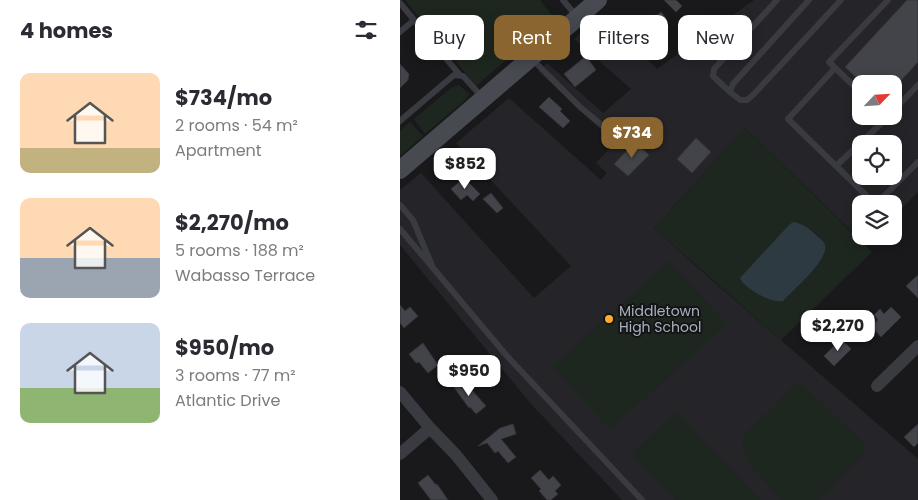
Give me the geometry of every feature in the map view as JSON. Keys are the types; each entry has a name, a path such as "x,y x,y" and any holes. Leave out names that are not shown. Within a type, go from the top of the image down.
{"main road":[{"path":"570,25 598,0"},
{"path":"400,170 530,60"}],"street":[{"path":"877,386 918,346"},
{"path":"400,392 468,469 492,500"},
{"path":"400,454 430,428"}],"lane":[{"path":"563,0 578,18"},
{"path":"777,0 714,69 713,76 740,100 747,100 841,0"},
{"path":"730,92 733,84 745,69 808,0"},
{"path":"852,85 829,62 888,0"},
{"path":"400,3 459,74 484,99"},
{"path":"400,32 414,20"},
{"path":"534,60 580,106 610,131"},
{"path":"835,68 788,119 866,195"},
{"path":"400,121 454,75 459,74"},
{"path":"902,102 918,85"},
{"path":"836,166 878,125"},
{"path":"884,195 918,162"},
{"path":"400,205 413,220 432,268"},
{"path":"400,229 507,356 642,500"}],"shaded area":[{"path":"405,0 540,0 552,15 494,15 494,60 506,60 476,86 455,60 484,60 484,15 417,15"},
{"name":"Middletown High School","path":"754,0 918,0 918,192 902,208 902,195 852,195 852,231 745,128 654,228 918,459 918,500 622,500 531,404 400,245 400,190 421,173 534,298 571,266 456,143 509,98 601,180 607,173 596,163 615,143 538,71 547,63 603,113 631,89 598,60 648,60 657,69 678,54 678,60 752,60 752,15 733,15"},
{"name":"Middletown High School","path":"580,34 580,44 574,39"},
{"path":"459,85 469,94 466,99 425,134 414,119 451,88"},
{"path":"410,122 423,136 400,156 400,131"},
{"path":"745,128 852,232 852,245 865,245 872,252 781,340 654,228","holes":["798,223 814,232 823,244 823,256"]},
{"path":"793,222 806,227 821,239 825,245 825,251 822,259 783,301 772,300 752,290 740,278"},
{"path":"669,261 727,324 610,430 552,366"},
{"path":"799,381 864,443 864,453 820,500 782,500 749,464 742,446 746,433"},
{"path":"676,411 760,500 675,500 631,454"}],"building":[{"path":"664,0 676,0 682,6 676,12"},
{"path":"907,0 918,0 918,62 902,80 902,75 853,75 845,67"},
{"path":"581,60 589,60 596,70 575,87 564,74"},
{"path":"400,64 409,74 408,80 400,88"},
{"path":"549,97 562,109 560,111 570,121 563,128 539,107"},
{"path":"696,138 711,152 692,173 677,159"},
{"path":"635,142 649,155 628,176 614,164"},
{"path":"464,178 480,194 473,201 467,195 461,200 451,189"},
{"path":"491,193 503,208 497,213 483,199"},
{"path":"918,275 918,298 906,286"},
{"path":"400,305 405,311 410,307 418,316 404,328 400,323"},
{"path":"891,307 901,317 881,337 871,326 878,320 874,315 880,309 884,314"},
{"path":"841,339 851,349 834,366 824,356"},
{"path":"423,343 438,365 428,373 409,354"},
{"path":"462,379 486,406 476,414 469,408 453,386"},
{"path":"513,424 516,434 501,439 516,457 508,463 498,451 495,453 487,443 478,446 500,428"},
{"path":"918,424 918,443 914,447 904,437"},
{"path":"540,470 549,480 553,476 561,485 555,491 558,494 551,500 547,500 539,491 541,489 531,478"},
{"path":"428,475 448,500 431,500 418,483"}],"place":[{"name":"Middletown High School","path":"609,319"}]}
